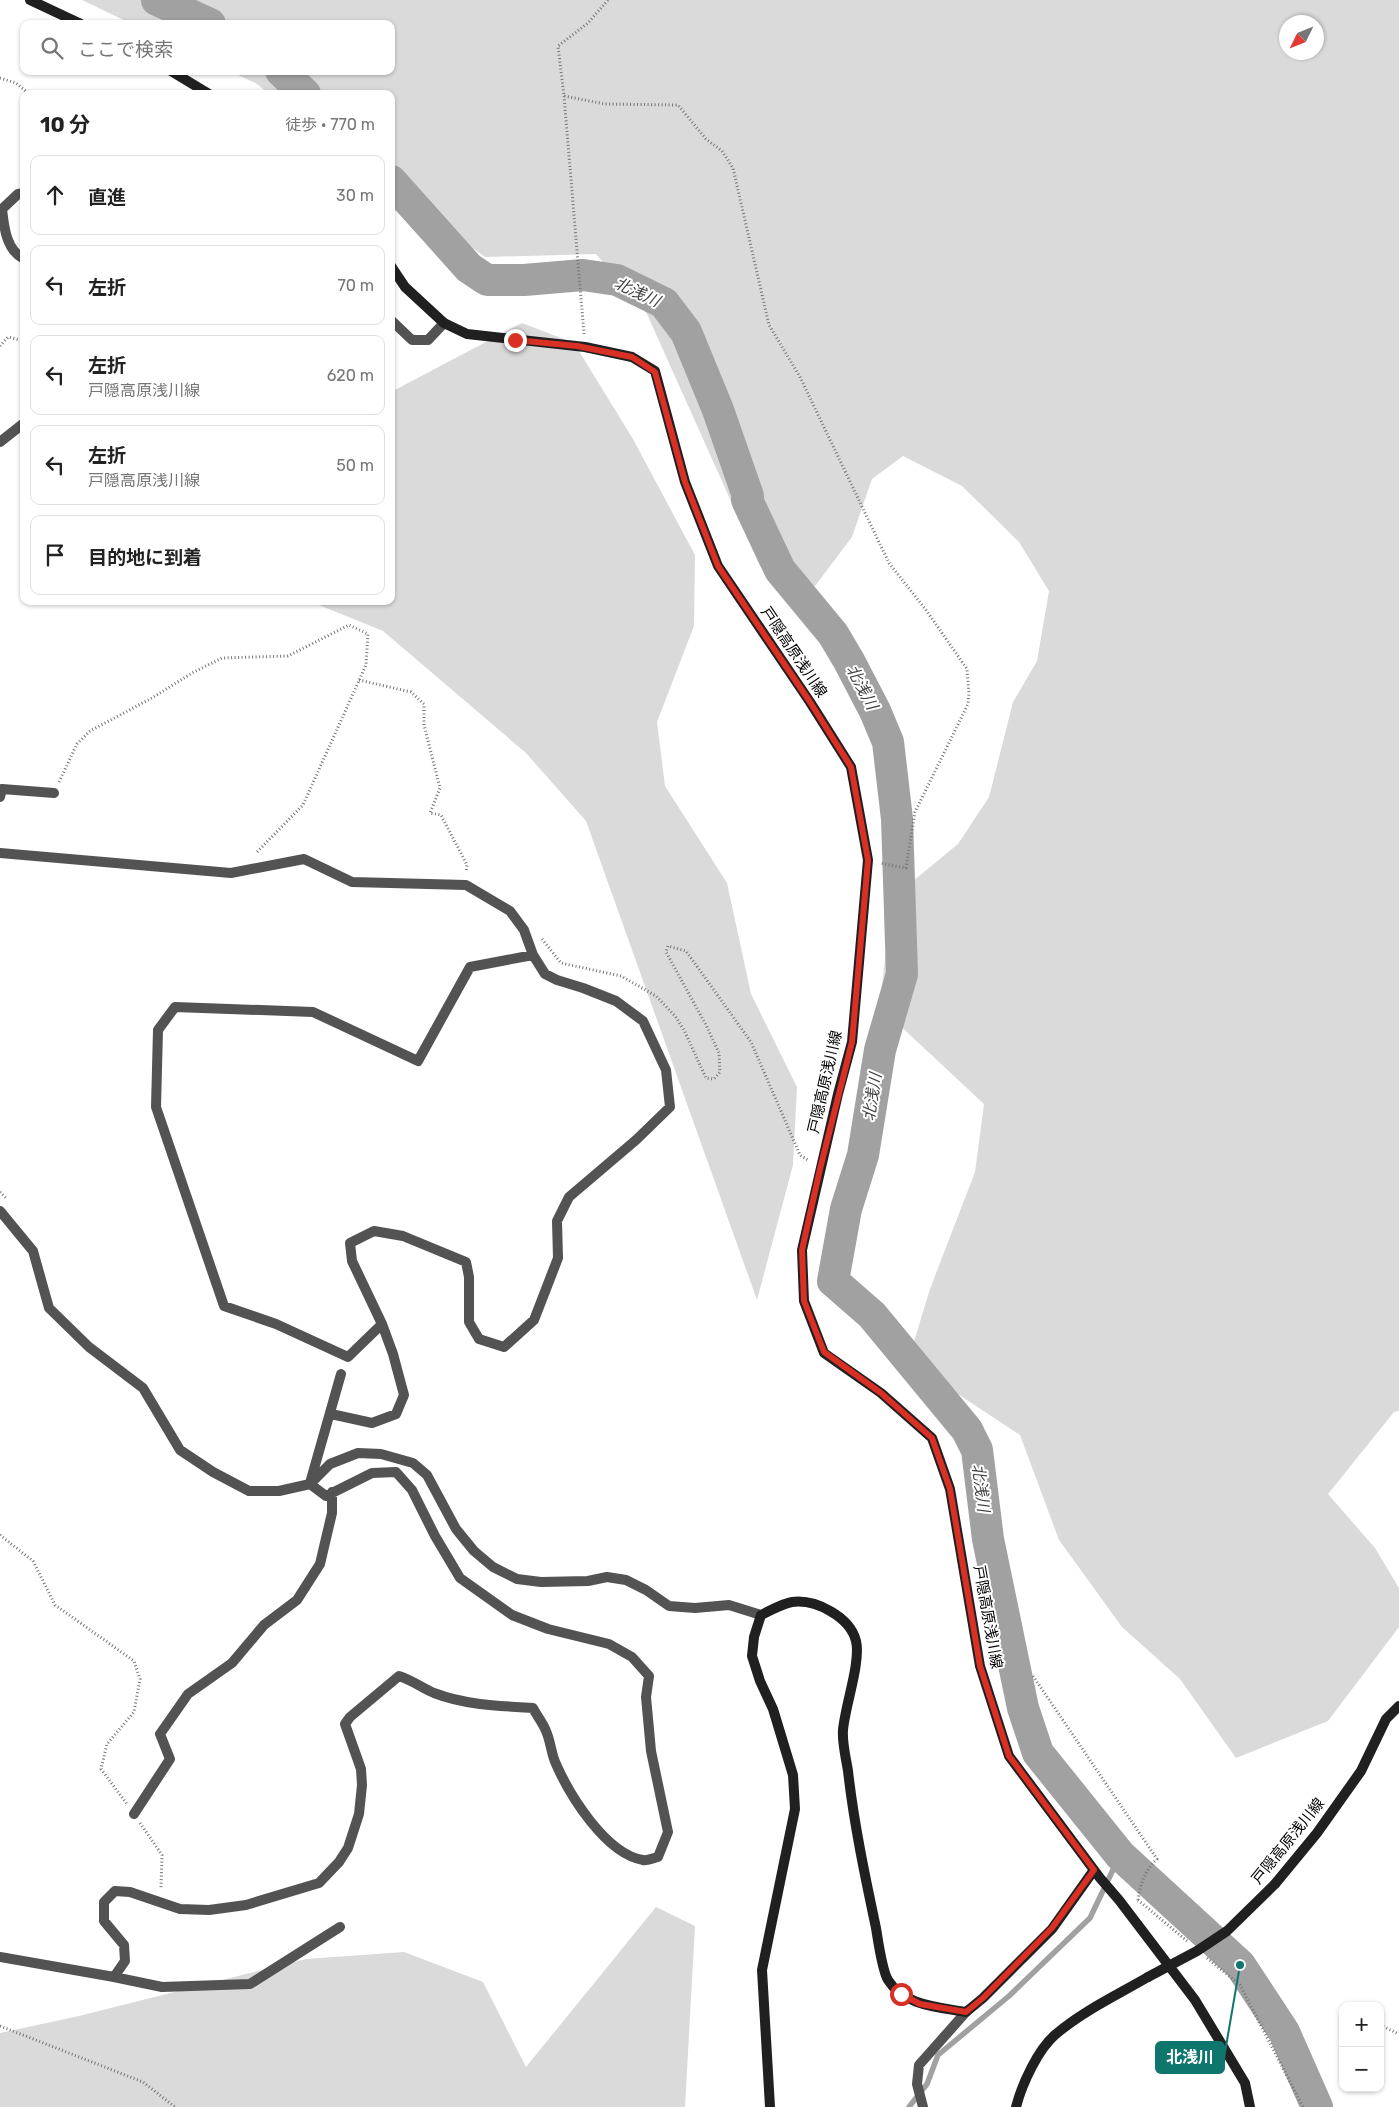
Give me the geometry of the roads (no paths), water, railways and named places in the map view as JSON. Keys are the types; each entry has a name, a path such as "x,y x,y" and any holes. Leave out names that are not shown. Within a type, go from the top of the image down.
{"main road":[{"path":"30,0 72,20"},
{"path":"178,75 202,90"},
{"name":"戸隠高原浅川線","path":"395,272 405,287 444,322 467,334 585,347 632,357 655,372 685,482 718,566 810,702 851,767 868,860 852,1042 802,1250 804,1301 824,1352 881,1393 932,1438 950,1489 980,1666 1009,1756 1097,1874 1195,2000 1245,2083 1250,2107"},
{"path":"770,2107 762,1970 795,1809 794,1775 773,1709 760,1681 752,1656 754,1637 761,1616 782,1604 794,1602 810,1603 836,1616 848,1625 856,1640 857,1655 843,1732 851,1800 887,1979 901,1994 920,2004 966,2012 983,1998 1052,1928 1097,1874"},
{"name":"戸隠高原浅川線","path":"1016,2107 1030,2069 1055,2035 1087,2013 1197,1951 1227,1930 1276,1884 1317,1832 1361,1771 1386,1719 1399,1706"}],"street":[{"path":"20,194 2,209 5,231 10,246 20,257"},
{"path":"395,324 412,340 428,340 444,322"},
{"path":"0,442 20,426"},
{"path":"0,796 2,789 54,793"},
{"path":"0,853 231,873 304,859 352,882 466,884 510,911 524,930 533,956 545,974 556,980 616,1001 643,1021 666,1070 670,1107 636,1140 569,1197 557,1221 558,1258 534,1320 504,1347 479,1339 469,1322 469,1277 466,1262 403,1236 374,1231 350,1243 352,1261 382,1324 393,1354 404,1395 396,1414 372,1423 330,1414"},
{"path":"382,1324 348,1357 276,1324 224,1306 156,1107 158,1030 175,1008 313,1012 418,1060 470,967 533,956"},
{"path":"0,1211 33,1251 49,1308 89,1347 143,1388 180,1450 213,1472 249,1491 279,1492 310,1484 330,1464 358,1453 381,1454 413,1463 427,1475 456,1529 474,1551 493,1567 517,1578 541,1582 588,1581 607,1577 626,1580 646,1590 669,1606 695,1608 729,1606 761,1616"},
{"path":"310,1484 341,1374"},
{"path":"114,1977 125,1961 124,1945 104,1921 104,1902 115,1891 130,1892 180,1909 209,1910 237,1906 319,1883 339,1862 348,1848 359,1814 362,1785 362,1769 345,1724 350,1717 399,1676 433,1692 459,1700 533,1708 547,1732 554,1762 566,1786 594,1826 623,1851 644,1860 658,1857 668,1832 652,1751 646,1697 649,1676 632,1657 609,1644 548,1629 512,1616 460,1578 435,1536 412,1490 396,1472 372,1472 326,1496 310,1484"},
{"path":"134,1814 170,1759 160,1734 188,1694 232,1664 264,1624 297,1600 320,1564 332,1513 332,1492"},
{"path":"0,1957 162,1987 250,1984 340,1927"},
{"path":"923,2107 917,2084 919,2065 966,2012"}],"waterway":[{"name":"北浅川","path":"157,0 201,20"},
{"name":"北浅川","path":"285,75 301,90"},
{"name":"北浅川","path":"395,185 469,268 487,280 524,280 583,275 617,280 664,303 686,332 718,410 748,496 747,500 780,570 833,634 875,711 888,742 897,819 902,974 880,1050 863,1155 846,1209 833,1281 872,1315 967,1430 977,1450 988,1539 1023,1708 1038,1753 1120,1855 1240,1965 1284,2032 1317,2107"},
{"path":"909,2107 927,2084 938,2055 1009,1996 1090,1918 1120,1855"}],"place":[{"name":"北浅川","path":"1240,1965"}]}
